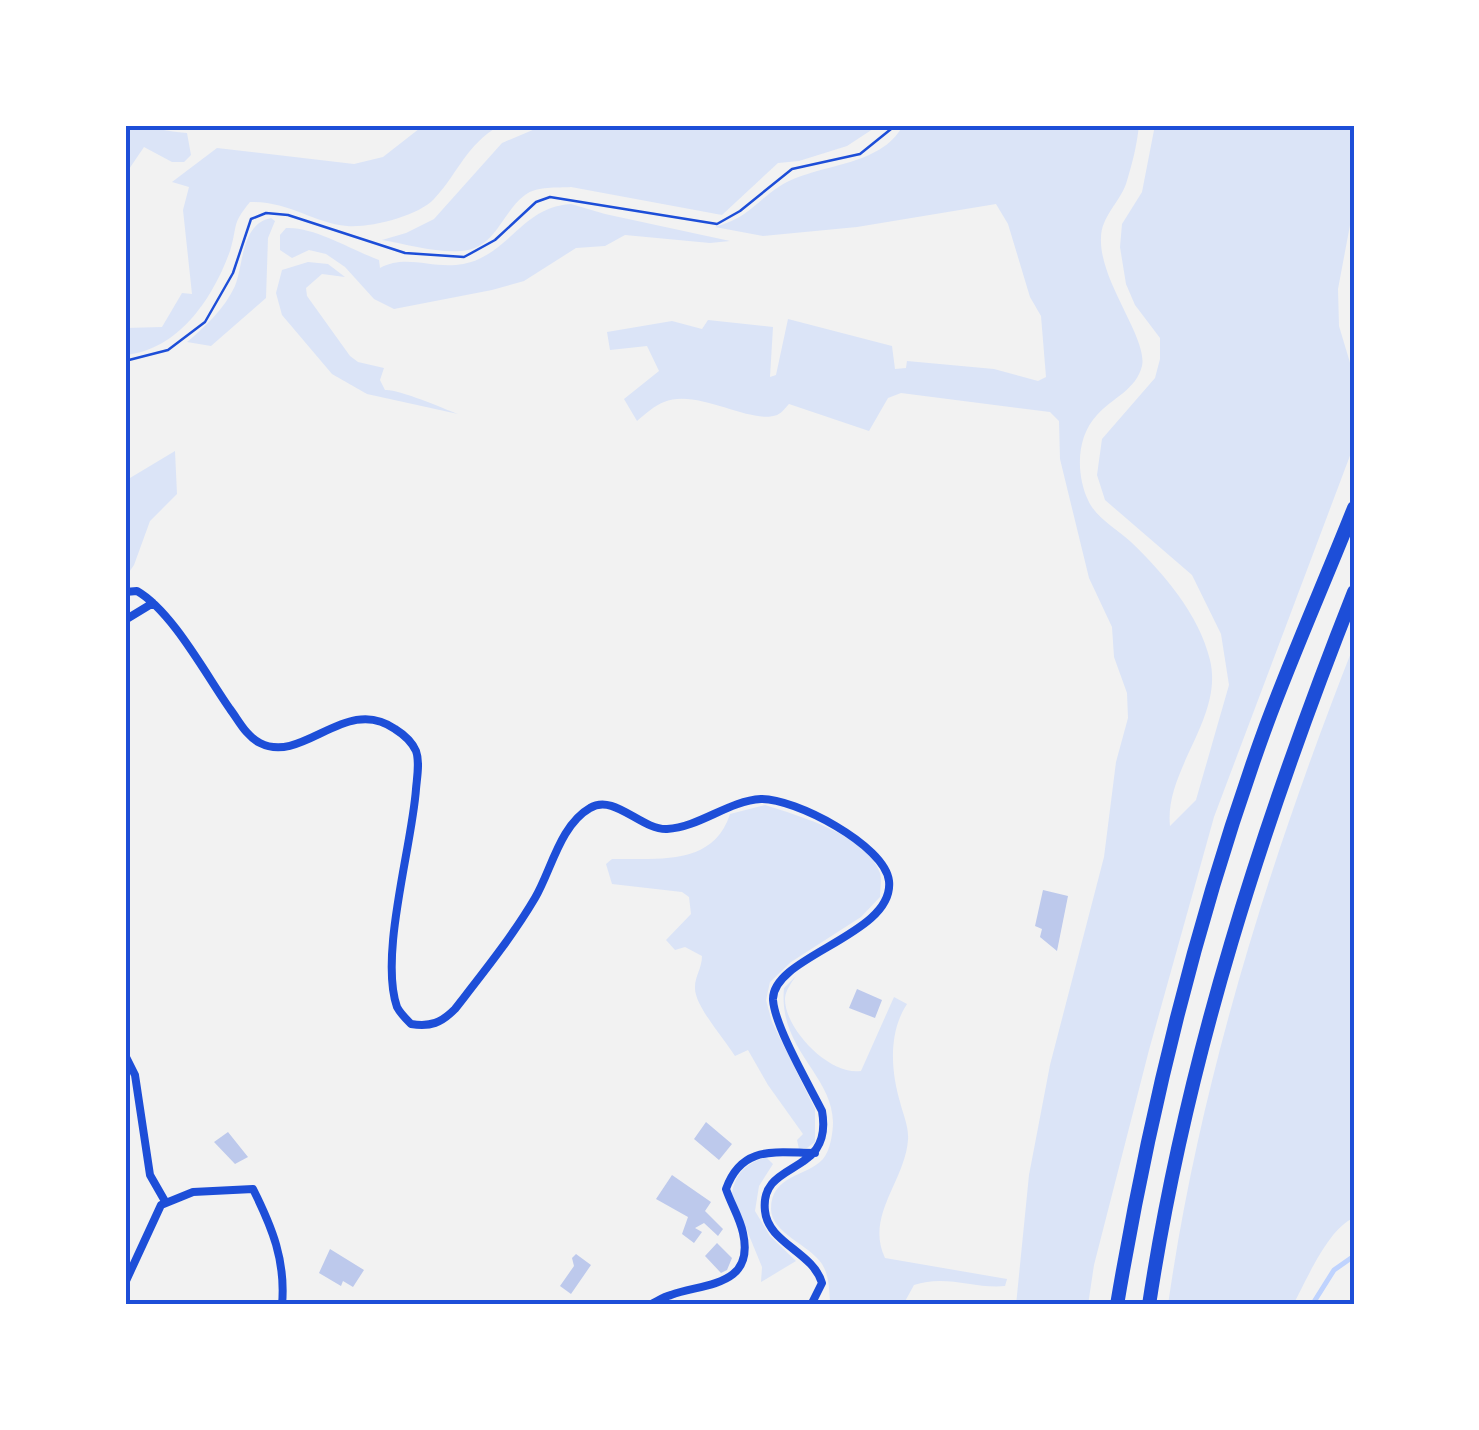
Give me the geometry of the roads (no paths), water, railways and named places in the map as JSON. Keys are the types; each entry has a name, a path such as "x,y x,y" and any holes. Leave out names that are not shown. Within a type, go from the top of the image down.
{"highway":[{"path":"1117,1305 1146,1148 1212,893 1266,727 1354,508"},
{"path":"1149,1305 1180,1138 1242,903 1296,743 1354,592"}],"street":[{"path":"125,592 137,591 154,603 247,733 262,744 282,748 334,725 363,718 386,722 404,734 416,752 414,819 392,974 398,1010 411,1024 427,1026 444,1021 455,1009 536,895 571,827 592,806 605,804 650,826 666,829 761,799 829,823 872,849 887,872 890,886 886,900 827,950 789,973 776,985 773,997 776,1016 822,1111 823,1139 816,1153 780,1175 764,1196 765,1216 771,1228 818,1271 822,1283 811,1305"},
{"path":"125,620 154,603"},
{"path":"125,1055 135,1074 150,1175 166,1203"},
{"path":"649,1305 671,1294 721,1283 735,1273 745,1248 743,1230 726,1189 740,1164 760,1152 816,1153"},
{"path":"125,1283 161,1206 193,1192 253,1189 274,1230 284,1277 282,1305"}],"waterway":[{"path":"1312,1305 1334,1270 1354,1256"}]}
